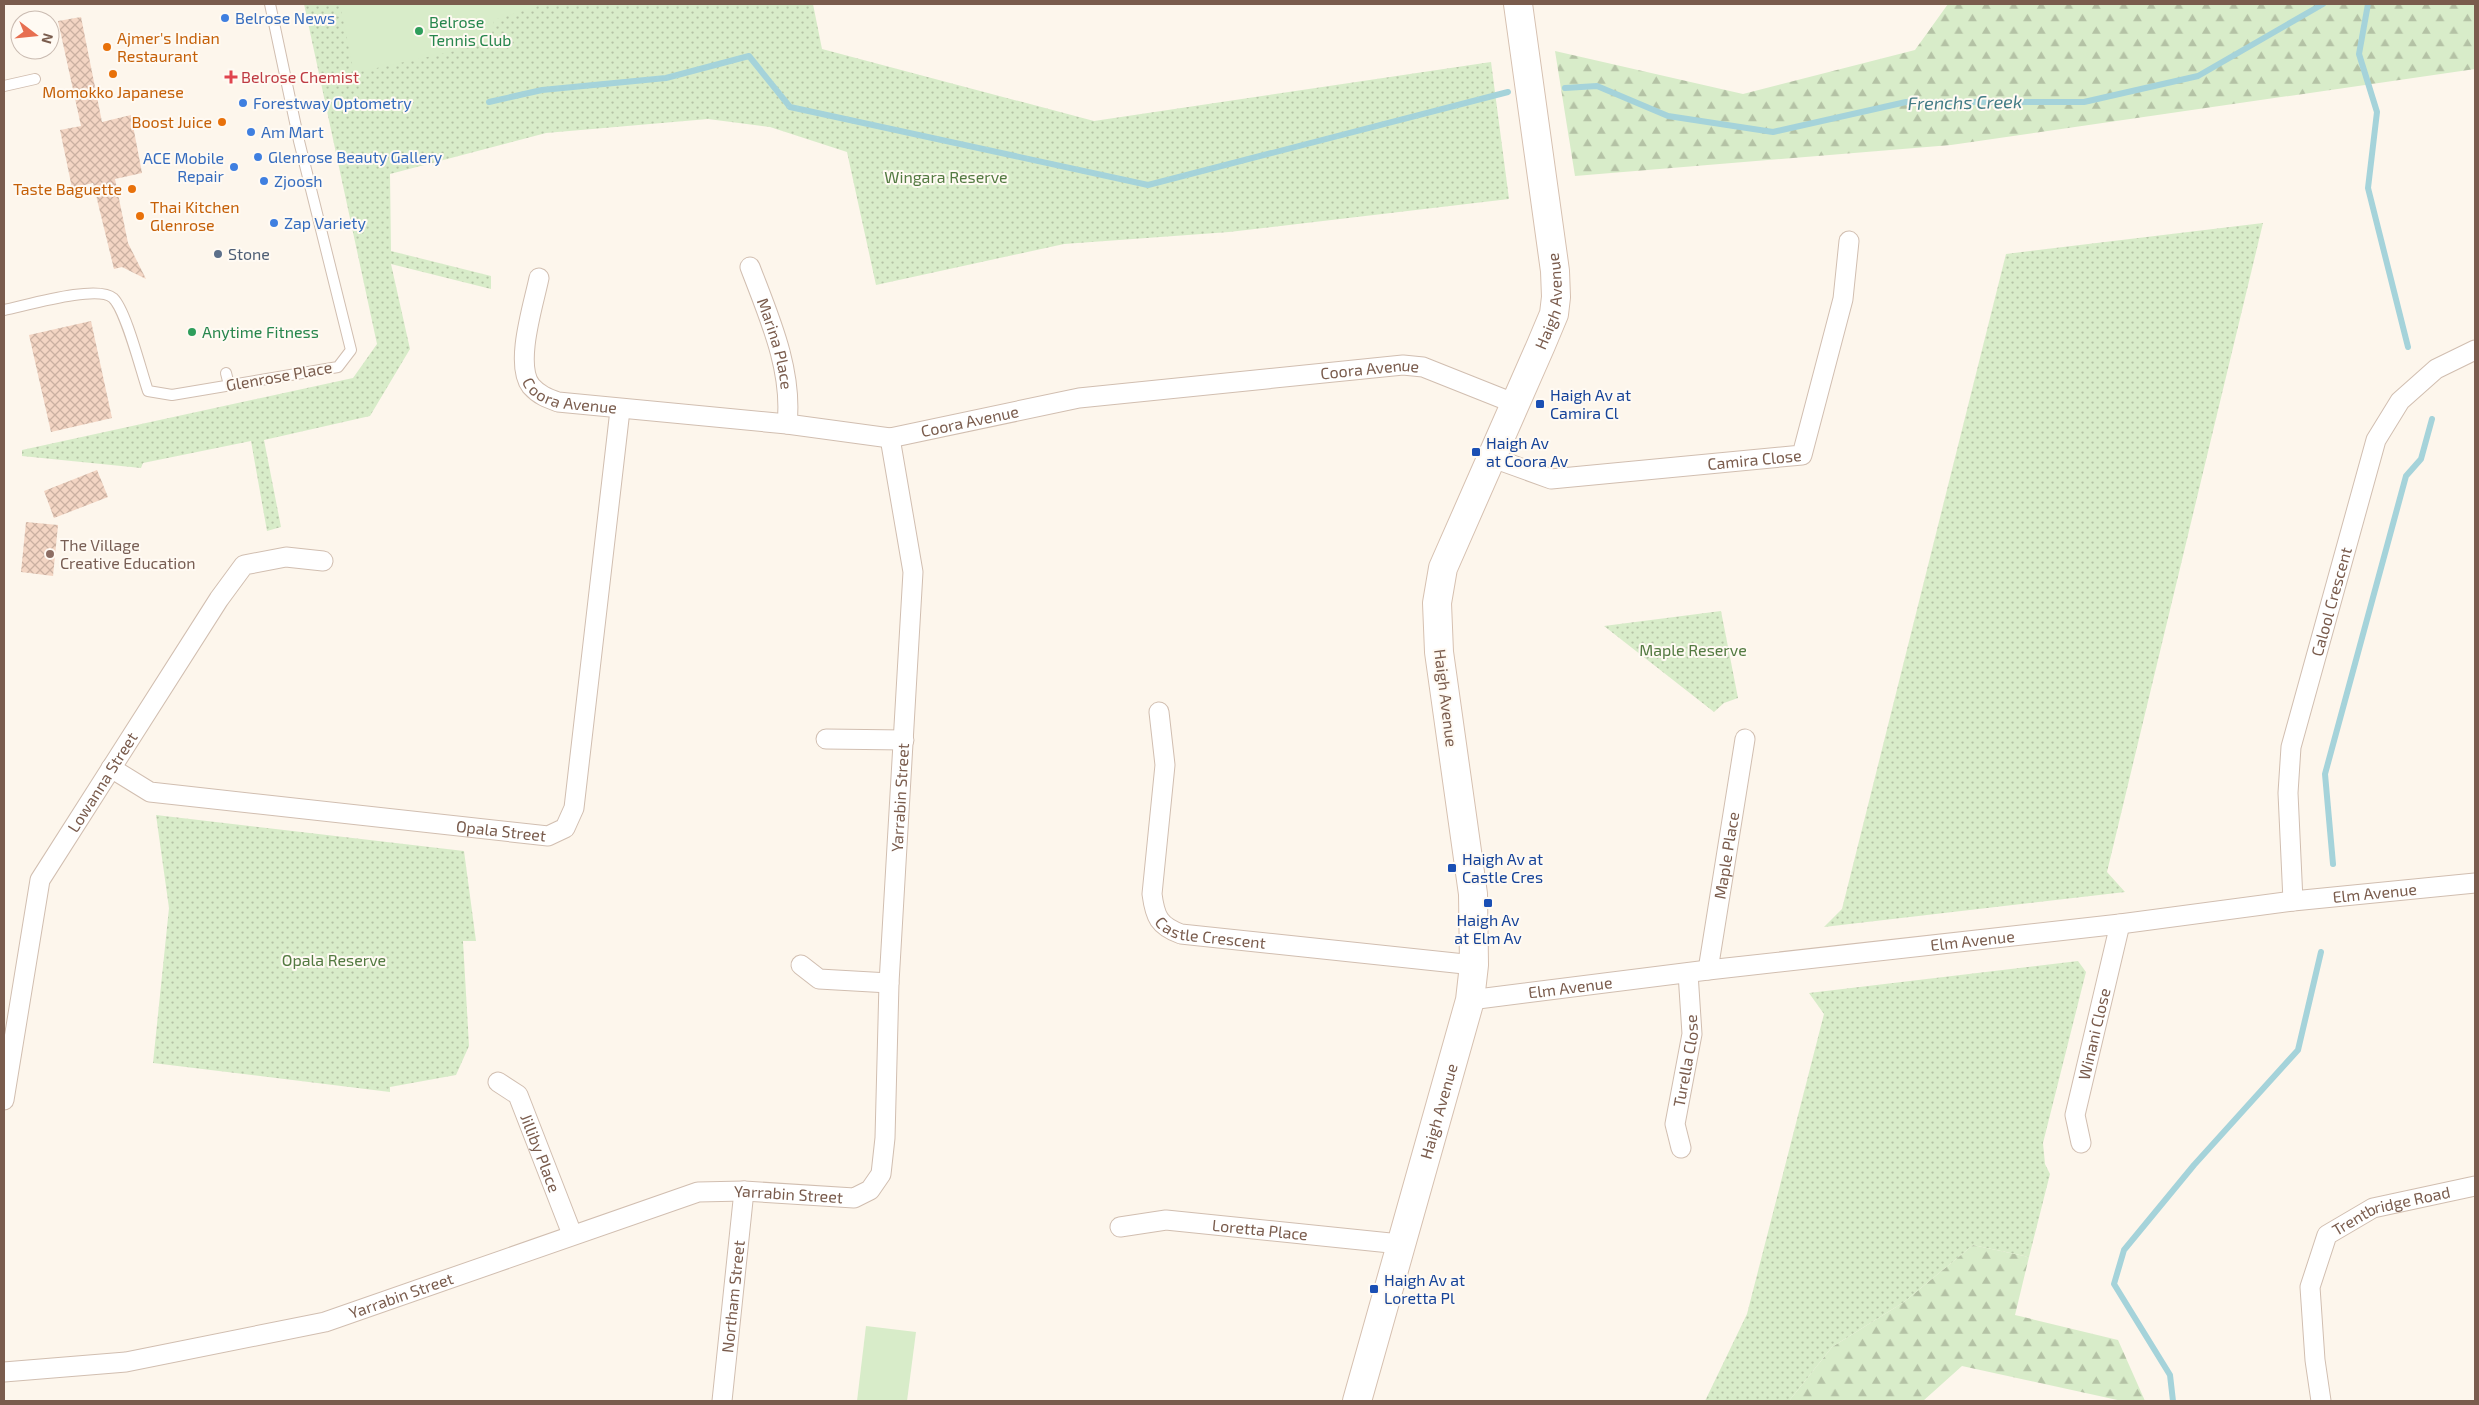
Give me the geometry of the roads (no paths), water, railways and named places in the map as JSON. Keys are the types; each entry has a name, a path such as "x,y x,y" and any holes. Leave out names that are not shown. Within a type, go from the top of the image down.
{"street":[{"name":"Haigh Avenue","path":"1357,1401 1470,1000 1474,965 1473,894 1439,652 1437,603 1443,568 1554,314 1556,297 1552,242 1518,4"},
{"name":"Camira Close","path":"1492,458 1551,480 1802,455 1843,298 1849,241"},
{"name":"Marina Place","path":"750,267 777,336 789,403 786,424"},
{"name":"Coora Avenue","path":"539,278 525,346 526,370 530,384 541,396 558,402 620,410 786,424 890,438 1079,398 1403,365 1423,368 1516,404"},
{"name":"Calool Crescent","path":"2293,901 2288,802 2291,747 2376,440 2400,401 2436,369 2475,350"},
{"name":"Opala Street","path":"111,768 150,792 548,836 565,828 574,808 620,410"},
{"name":"Yarrabin Street","path":"4,1372 126,1362 325,1322 572,1234 698,1192 744,1191 854,1198 870,1190 881,1174 885,1138 889,983 913,572 890,438"},
{"name":"Lowanna Street","path":"4,1100 40,880 219,599 244,566 286,557 323,561"},
{"name":"Castle Crescent","path":"1159,712 1165,765 1152,894 1154,913 1167,929 1181,934 1474,965"},
{"path":"826,739 904,740"},
{"name":"Maple Place","path":"1708,970 1745,739"},
{"name":"Elm Avenue","path":"1470,1000 1708,970 2120,924 2293,901 2475,883"},
{"name":"Winani Close","path":"2081,1143 2075,1115 2120,924"},
{"path":"801,964 819,979 889,983"},
{"name":"Turella Close","path":"1681,1148 1675,1124 1692,1034 1688,973"},
{"name":"Jilliby Place","path":"498,1082 518,1095 572,1234"},
{"name":"Trentbridge Road","path":"2321,1401 2315,1360 2310,1287 2327,1235 2373,1208 2475,1186"},
{"name":"Northam Street","path":"722,1401 744,1191"},
{"name":"Loretta Place","path":"1120,1227 1166,1220 1400,1244"}],"lane":[{"name":"Glenrose Place","path":"4,310 81,294 103,293 113,298 122,312 148,391 172,395 338,367 351,350 299,141 270,4"},
{"path":"4,86 35,79"},
{"path":"226,373 229,385"}],"waterway":[{"name":"Frenchs Creek","path":"1565,88 1597,86 1668,116 1773,132 1906,102 2084,102 2198,76 2323,4"},
{"path":"2368,4 2359,54 2377,112 2368,188 2408,347"},
{"path":"489,102 542,90 666,78 749,56 790,107 1148,185 1508,92"},
{"path":"2333,864 2325,774 2406,476 2421,459 2432,419"},
{"path":"2173,1401 2170,1375 2114,1284 2124,1250 2194,1165 2298,1050 2321,952"}],"place":[{"name":"Belrose News","path":"225,18"},
{"name":"Belrose Tennis Club","path":"419,31"},
{"name":"Ajmer's Indian Restaurant","path":"107,47"},
{"name":"Momokko Japanese","path":"113,74"},
{"name":"Belrose Chemist","path":"231,77"},
{"name":"Forestway Optometry","path":"243,103"},
{"name":"Boost Juice","path":"222,122"},
{"name":"Am Mart","path":"251,132"},
{"name":"Glenrose Beauty Gallery","path":"258,157"},
{"name":"ACE Mobile Repair","path":"234,167"},
{"name":"Zjoosh","path":"264,181"},
{"name":"Taste Baguette","path":"132,189"},
{"name":"Thai Kitchen Glenrose","path":"140,216"},
{"name":"Zap Variety","path":"274,223"},
{"name":"Stone","path":"218,254"},
{"name":"Anytime Fitness","path":"192,332"},
{"name":"Haigh Av at Camira Cl","path":"1540,404"},
{"name":"Haigh Av at Coora Av","path":"1476,452"},
{"name":"The Village Creative Education","path":"50,554"},
{"name":"Haigh Av at Castle Cres","path":"1452,868"},
{"name":"Haigh Av at Elm Av","path":"1488,903"},
{"name":"Haigh Av at Loretta Pl","path":"1374,1289"}],"park label":[{"name":"Wingara Reserve","path":"946,177"},
{"name":"Maple Reserve","path":"1693,650"},
{"name":"Opala Reserve","path":"334,960"}]}
